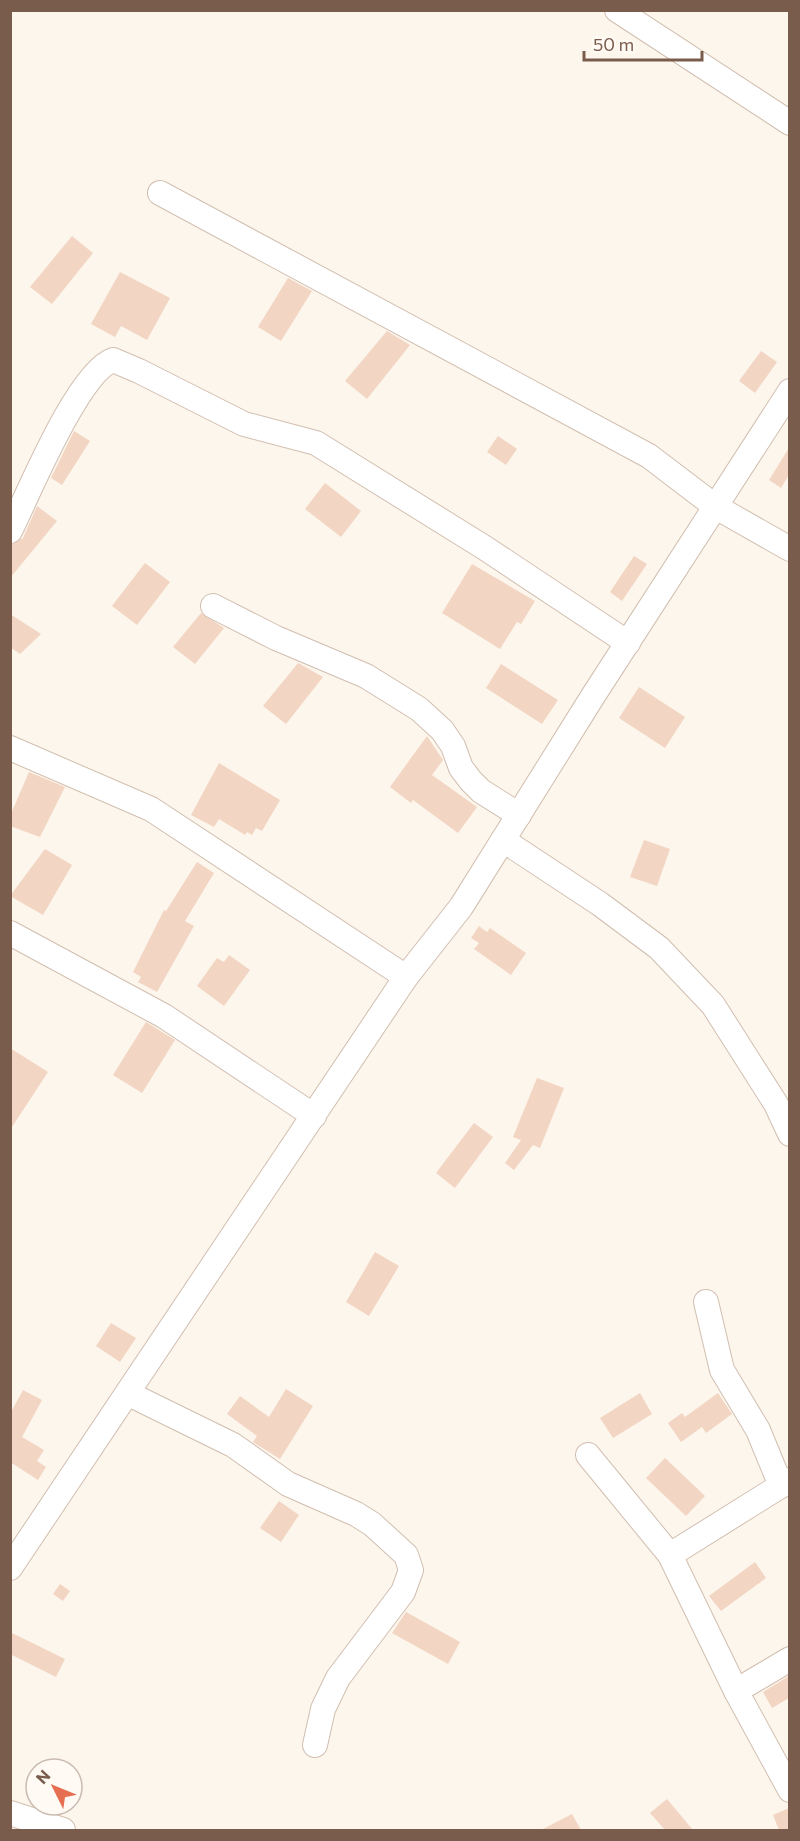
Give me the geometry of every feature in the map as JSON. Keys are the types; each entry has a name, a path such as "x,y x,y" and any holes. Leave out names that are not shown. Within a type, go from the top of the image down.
{"street":[{"path":"617,10 789,123"},
{"path":"160,193 650,456 716,507 789,549"},
{"path":"10,531 70,407 98,370 105,363 113,360 244,424 316,442 485,548 628,643"},
{"path":"10,1568 129,1394 406,977 461,907 789,391"},
{"path":"213,606 276,638 366,676 419,709 442,730 453,746 461,768 471,782 519,815"},
{"path":"10,748 151,809 406,977"},
{"path":"503,840 600,904 659,948 713,1005 783,1098 789,1134"},
{"path":"10,933 164,1016 314,1116"},
{"path":"670,1555 785,1483 758,1430 722,1370 706,1302"},
{"path":"129,1394 233,1445 288,1484 356,1514 406,1555 411,1570 410,1578 403,1592 338,1678 323,1709 315,1745"},
{"path":"588,1455 670,1555 736,1691 789,1790"},
{"path":"736,1691 789,1659"},
{"path":"22,1821 63,1830"}],"building":[{"path":"72,236 93,253 52,304 30,287"},
{"path":"120,272 170,298 147,340 121,326 115,337 91,324"},
{"path":"288,278 312,291 281,341 258,327"},
{"path":"387,331 410,345 367,399 345,381"},
{"path":"761,351 777,362 755,393 739,381"},
{"path":"74,431 90,441 62,485 51,478"},
{"path":"498,436 517,449 506,465 487,452"},
{"path":"789,448 789,475 781,488 769,480"},
{"path":"325,483 361,511 341,537 305,509"},
{"path":"37,506 57,521 10,578 10,545 23,538"},
{"path":"634,556 647,564 622,601 610,592"},
{"path":"145,563 170,582 137,625 112,606"},
{"path":"472,564 535,601 521,624 517,622 500,649 442,613"},
{"path":"201,613 224,628 195,664 173,647"},
{"path":"10,614 41,634 20,654 10,647"},
{"path":"298,663 323,677 286,724 263,706"},
{"path":"501,664 558,700 542,724 486,688"},
{"path":"639,687 685,717 665,748 619,718"},
{"path":"427,736 443,760 432,775 477,807 458,833 413,800 411,803 390,787"},
{"path":"219,763 280,800 262,831 256,828 252,835 247,832 245,835 219,819 214,827 191,815"},
{"path":"29,772 65,787 40,837 10,826 10,816"},
{"path":"644,840 670,849 657,886 630,877"},
{"path":"45,849 72,865 43,915 10,896"},
{"path":"197,862 214,873 185,921 194,926 157,992 138,982 141,977 133,972 164,910 166,911"},
{"path":"479,926 487,932 490,928 526,953 511,975 474,949 479,943 471,938"},
{"path":"229,955 250,970 224,1006 197,986 217,958 224,962"},
{"path":"146,1022 175,1040 142,1093 113,1075"},
{"path":"10,1048 48,1072 10,1130"},
{"path":"537,1078 564,1088 540,1148 533,1145 514,1170 505,1163 521,1140 513,1137"},
{"path":"474,1123 493,1137 455,1188 436,1173"},
{"path":"375,1252 399,1266 369,1316 346,1302"},
{"path":"111,1323 136,1338 120,1362 96,1346"},
{"path":"286,1389 313,1406 280,1459 253,1442 257,1436 227,1414 240,1396 269,1417"},
{"path":"23,1390 42,1400 22,1437 44,1450 37,1461 46,1467 38,1480 10,1462 10,1414"},
{"path":"640,1393 652,1414 613,1438 600,1418"},
{"path":"718,1393 732,1414 706,1433 702,1427 681,1442 668,1423 682,1413 685,1417"},
{"path":"665,1458 705,1496 686,1516 646,1478"},
{"path":"279,1501 299,1515 281,1542 260,1528"},
{"path":"755,1562 766,1578 721,1611 709,1596"},
{"path":"60,1584 70,1591 63,1601 53,1594"},
{"path":"406,1612 460,1642 448,1664 392,1633"},
{"path":"10,1632 65,1659 56,1677 10,1654"},
{"path":"789,1676 789,1698 772,1708 763,1692"},
{"path":"667,1799 693,1830 665,1830 650,1813"},
{"path":"789,1808 789,1830 779,1830 773,1815"},
{"path":"572,1814 581,1830 541,1830"}]}
